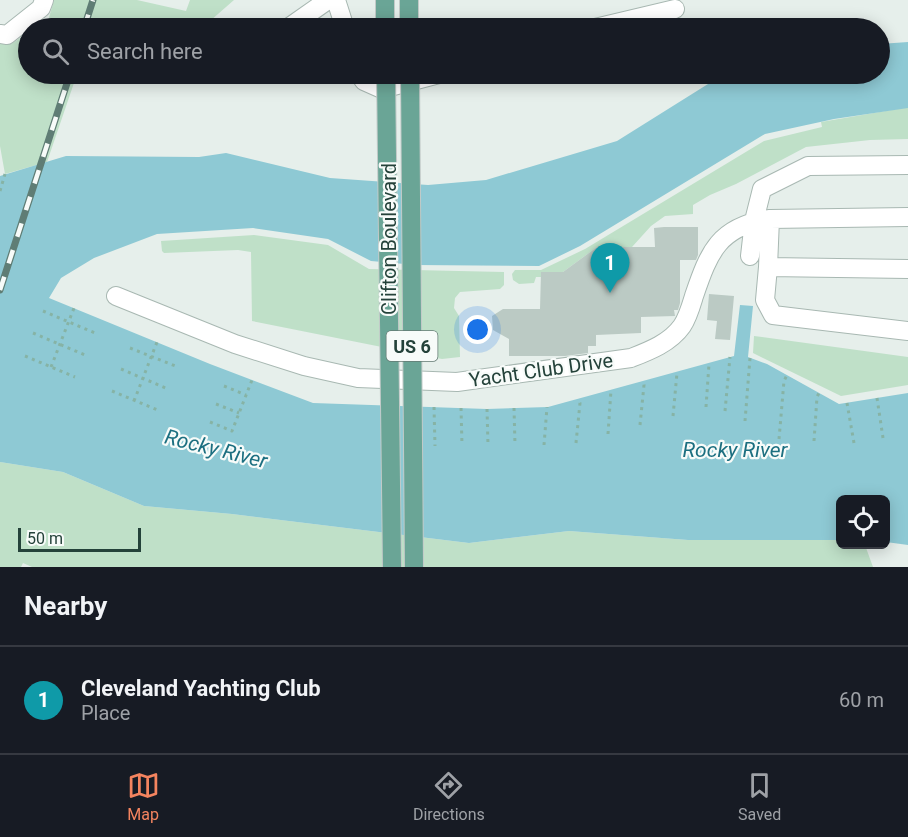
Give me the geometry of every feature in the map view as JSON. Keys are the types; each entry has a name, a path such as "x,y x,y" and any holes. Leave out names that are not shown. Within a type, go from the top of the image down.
{"main road":[{"path":"385,0 385,18"},
{"path":"409,0 409,18"},
{"name":"Clifton Boulevard","path":"386,84 392,567"},
{"name":"Clifton Boulevard","path":"410,84 414,567"}],"street":[{"path":"27,18 41,8 44,0"},
{"path":"302,18 328,0"},
{"path":"336,0 342,18"},
{"path":"637,18 675,9"},
{"path":"4,34 18,24"},
{"path":"371,84 382,89 401,84"},
{"path":"908,165 808,166 762,189 762,220 768,267 765,300 773,315 908,331"},
{"name":"Yacht Club Drive","path":"116,296 235,344 304,366 358,378 457,382 631,358 649,351 668,340 682,326 706,261 722,238 762,220 908,217"},
{"path":"750,256 762,220"},
{"path":"768,267 908,269"}],"path":[{"path":"0,176 5,174 0,191"},
{"path":"51,367 74,308"},
{"path":"43,311 95,333"},
{"path":"33,333 85,355"},
{"path":"134,401 157,342"},
{"path":"130,348 178,367"},
{"path":"25,356 75,377"},
{"path":"725,411 730,357"},
{"path":"745,421 750,358"},
{"path":"706,407 709,364"},
{"path":"121,369 168,389"},
{"path":"673,416 676,373"},
{"path":"779,438 784,381 787,375"},
{"path":"210,423 232,431 252,380"},
{"path":"640,425 643,381"},
{"path":"224,386 246,395"},
{"path":"608,434 611,390"},
{"path":"111,391 160,411"},
{"path":"814,441 819,393"},
{"path":"877,398 883,438"},
{"path":"576,443 580,403 578,400"},
{"path":"848,403 854,443"},
{"path":"216,404 239,413"},
{"path":"434,407 435,446"},
{"path":"544,445 547,407"},
{"path":"461,408 462,446"},
{"path":"514,408 515,445"},
{"path":"487,409 488,445"}],"green space":[{"path":"54,0 137,0 186,11 190,0 234,0 213,18 49,18"},
{"path":"18,39 18,84 74,84 47,162 5,174 0,146 0,43 11,44"},
{"path":"908,108 908,139 870,140 806,147 693,205 693,214 665,216 651,226 632,247 597,247 563,272 541,272 541,277 536,277 534,283 519,284 513,280 512,274 515,270 541,270 585,249 764,141 822,127 821,122"},
{"path":"254,235 328,245 369,269 504,272 504,285 500,289 460,292 455,298 454,308 459,316 460,357 442,359 252,321 251,252 238,250 164,253 162,251 161,241"},
{"path":"754,336 908,357 908,385 841,396 753,353"},
{"path":"0,462 63,472 144,506 232,514 469,543 569,531 688,540 836,540 836,549 866,549 873,567 32,567 23,563 21,567 0,567"}],"water":[{"name":"Rocky River","path":"908,42 908,108 834,119 765,134 580,246 539,266 416,265 371,261 328,239 253,228 157,234 94,258 61,278 49,298 210,364 313,403 487,409 548,407 734,356 740,305 753,306 748,357 767,364 839,404 908,393 908,545 890,543 890,495 836,495 836,540 688,540 569,531 469,543 232,514 144,506 63,472 0,462 0,176 66,156 199,157 226,153 330,178 428,185 486,180 617,141 708,84 890,84 890,43"}],"building":[{"path":"698,227 696,260 680,260 680,303 678,310 674,310 675,316 641,317 641,333 596,335 596,346 588,346 588,353 565,356 509,356 509,339 493,330 492,316 503,309 540,309 541,272 563,272 597,247 655,247 654,228"},
{"path":"709,294 734,296 730,340 715,339 717,321 707,320"}],"railway":[{"path":"87,18 93,0"},
{"path":"0,290 67,84"}],"place":[{"name":"Cleveland Yachting Club","path":"610,293"}]}
